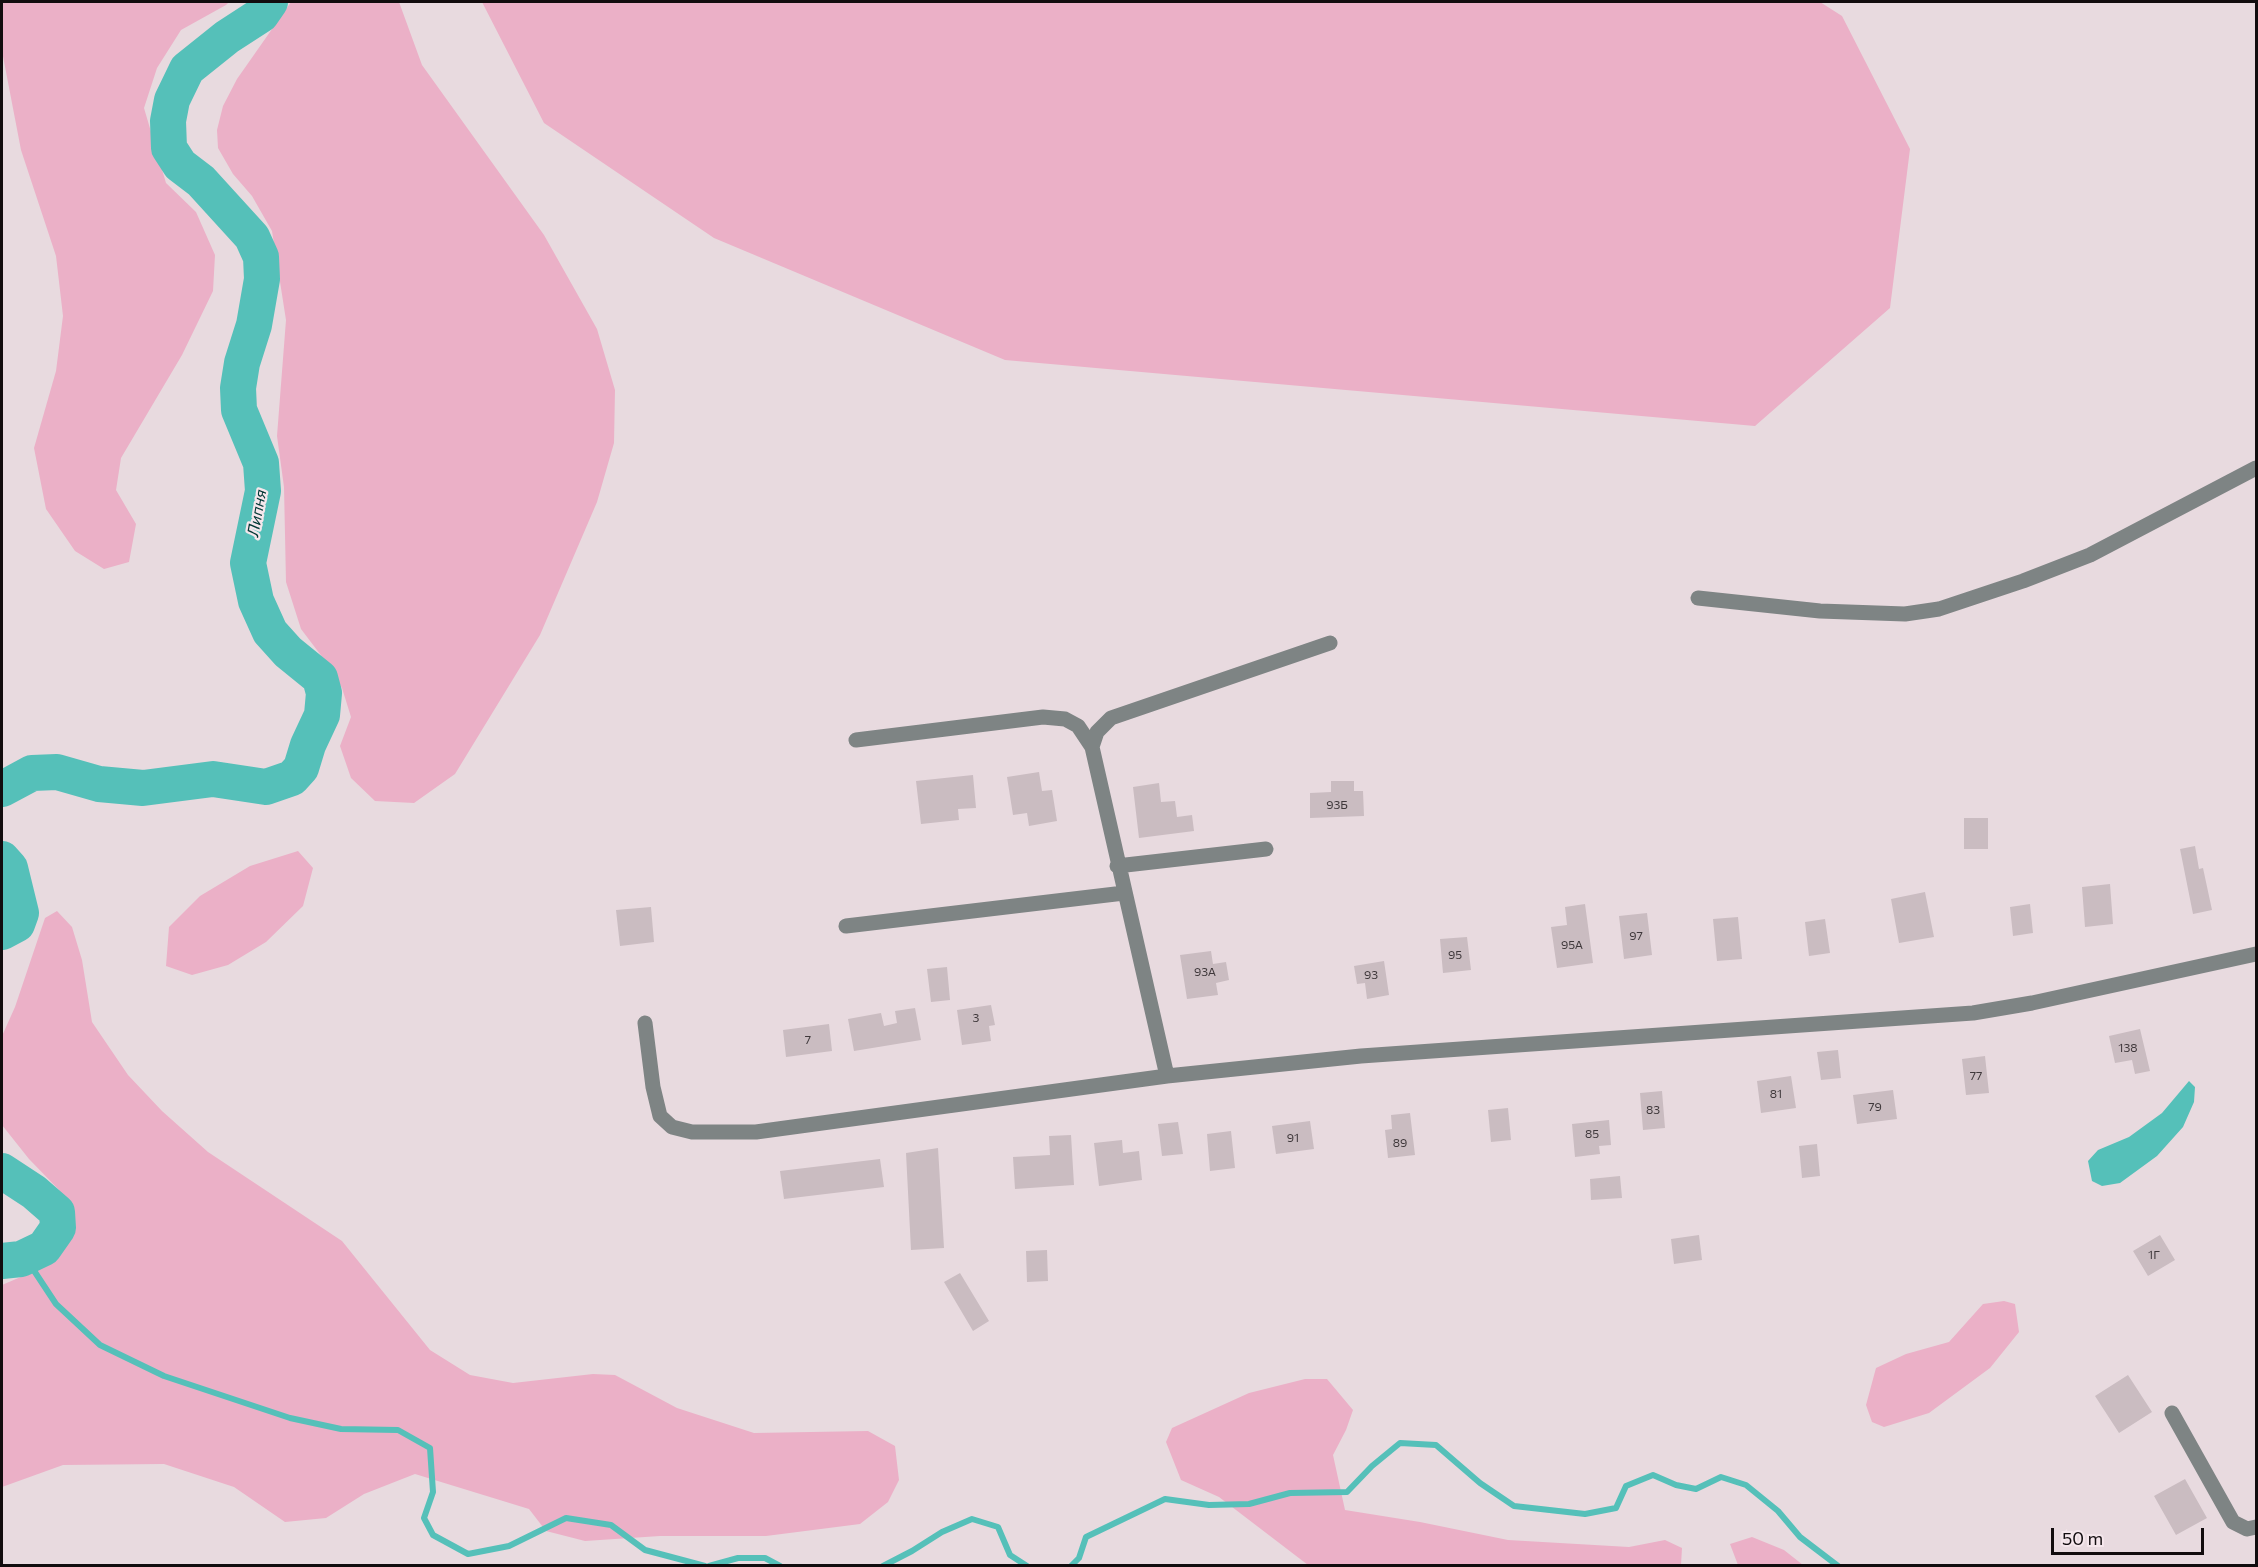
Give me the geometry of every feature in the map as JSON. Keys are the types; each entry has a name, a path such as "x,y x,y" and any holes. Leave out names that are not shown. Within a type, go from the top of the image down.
{"street":[{"path":"1698,598 1820,611 1905,614 1939,609 2023,581 2090,555 2256,468"},
{"path":"1092,747 1097,732 1111,718 1330,643"},
{"path":"856,740 1043,717 1065,719 1078,726 1092,747 1117,866 1167,1076"},
{"path":"1117,866 1266,849"},
{"path":"846,926 1124,893"},
{"path":"645,1023 653,1087 660,1116 672,1127 692,1132 756,1132 1167,1076 1361,1056 1973,1013 2032,1003 2256,954"},
{"path":"2172,1413 2233,1522 2247,1529 2256,1527"}],"shaded area":[{"path":"2,2 229,2 181,30 157,68 144,108 166,183 196,212 215,255 213,291 182,355 121,458 116,490 136,524 129,562 104,569 75,551 46,509 34,448 56,371 63,316 56,256 21,150 2,51"},
{"path":"291,2 399,2 422,65 544,235 597,329 615,390 614,443 597,502 540,635 455,774 414,803 375,801 351,778 340,746 351,717 342,688 301,629 286,582 284,487 277,436 286,320 272,231 252,196 233,174 218,148 217,130 223,106 237,79"},
{"path":"482,2 1820,2 1842,16 1910,149 1890,308 1755,426 1005,360 714,238 544,123"},
{"path":"298,851 313,868 303,906 266,942 228,965 192,975 166,966 169,927 200,896 250,866"},
{"path":"57,911 72,927 82,960 92,1022 128,1075 162,1111 208,1152 342,1241 430,1350 470,1375 513,1383 593,1374 615,1375 677,1408 754,1433 868,1431 895,1446 899,1480 888,1502 860,1524 766,1536 660,1536 585,1541 546,1531 529,1509 415,1474 364,1494 326,1518 285,1522 234,1487 164,1464 63,1465 2,1487 2,1285 37,1270 54,1254 70,1228 60,1191 29,1159 2,1125 2,1036 15,1007 45,918"},
{"path":"2004,1301 2015,1304 2019,1332 1990,1368 1929,1413 1884,1427 1872,1422 1866,1405 1876,1368 1906,1354 1949,1342 1983,1304"},
{"path":"1305,1379 1327,1379 1353,1410 1333,1455 1345,1510 1508,1540 1629,1547 1665,1540 1682,1548 1681,1565 1308,1565 1219,1497 1181,1480 1166,1442 1172,1428 1249,1393"},
{"path":"1752,1537 1784,1550 1803,1565 1738,1565 1730,1544"}],"water":[{"path":"2189,1081 2195,1087 2194,1102 2183,1127 2157,1156 2120,1183 2102,1186 2092,1181 2088,1161 2098,1150 2129,1137 2162,1113"}],"building":[{"path":"1039,772 1042,791 1052,790 1057,821 1029,826 1027,813 1013,815 1007,777"},
{"path":"973,775 976,808 958,809 959,820 921,824 916,781"},
{"path":"1331,781 1354,781 1354,791 1363,791 1364,816 1310,818 1310,793 1331,792"},
{"path":"1159,783 1161,802 1175,801 1177,817 1192,815 1194,831 1139,838 1133,787"},
{"path":"1964,818 1988,818 1988,849 1964,849"},
{"path":"2195,846 2199,869 2203,868 2212,910 2193,914 2180,849"},
{"path":"2110,884 2113,924 2085,927 2082,887"},
{"path":"1925,892 1934,937 1899,943 1891,899"},
{"path":"1585,904 1593,963 1557,968 1551,927 1567,925 1565,907"},
{"path":"2030,904 2033,933 2013,936 2010,907"},
{"path":"651,907 654,942 620,946 616,910"},
{"path":"1647,913 1652,955 1624,959 1619,916"},
{"path":"1738,917 1742,959 1717,961 1713,919"},
{"path":"1825,919 1830,953 1809,956 1805,922"},
{"path":"1467,937 1471,970 1443,973 1440,939"},
{"path":"1211,951 1213,964 1226,962 1229,980 1216,983 1218,995 1187,999 1180,955"},
{"path":"1384,961 1389,995 1367,999 1365,983 1357,984 1354,966"},
{"path":"947,967 950,1000 931,1002 927,969"},
{"path":"991,1005 995,1025 989,1026 991,1041 962,1045 957,1010"},
{"path":"915,1008 921,1040 854,1051 848,1019 881,1013 884,1026 897,1023 895,1011"},
{"path":"829,1024 832,1051 786,1057 783,1030"},
{"path":"2140,1029 2150,1071 2135,1074 2132,1060 2115,1063 2109,1036"},
{"path":"1838,1050 1841,1078 1821,1080 1817,1052"},
{"path":"1985,1056 1989,1093 1966,1095 1962,1059"},
{"path":"1791,1076 1796,1108 1761,1113 1757,1081"},
{"path":"1893,1090 1897,1119 1857,1124 1853,1095"},
{"path":"1662,1091 1665,1128 1643,1130 1640,1093"},
{"path":"1508,1108 1511,1140 1491,1142 1488,1110"},
{"path":"1410,1113 1415,1155 1388,1158 1385,1130 1392,1129 1391,1115"},
{"path":"1609,1120 1611,1145 1599,1146 1600,1154 1575,1157 1572,1124"},
{"path":"1310,1121 1314,1149 1276,1154 1272,1126"},
{"path":"1178,1122 1183,1154 1162,1156 1158,1124"},
{"path":"1231,1131 1235,1168 1210,1171 1207,1134"},
{"path":"1071,1135 1074,1185 1015,1189 1013,1157 1050,1155 1049,1136"},
{"path":"1122,1140 1123,1153 1139,1151 1142,1180 1099,1186 1094,1143"},
{"path":"1817,1144 1820,1176 1802,1178 1799,1146"},
{"path":"938,1148 944,1248 911,1250 906,1153"},
{"path":"880,1159 884,1187 784,1199 780,1171"},
{"path":"1620,1176 1622,1198 1591,1200 1590,1179"},
{"path":"1699,1235 1702,1260 1674,1264 1671,1239"},
{"path":"2160,1235 2175,1260 2148,1276 2133,1251"},
{"path":"1047,1250 1048,1281 1027,1282 1026,1251"},
{"path":"960,1273 989,1321 973,1331 944,1282"},
{"path":"2128,1375 2152,1412 2119,1433 2095,1396"},
{"path":"2185,1479 2207,1518 2176,1535 2154,1496"}],"waterway":[{"name":"Липня","path":"2,789 32,773 57,772 99,784 143,788 213,779 266,787 292,778 301,768 308,745 322,715 324,693 320,678 288,652 270,632 256,601 248,563 263,491 261,463 239,410 238,388 242,363 254,325 262,279 261,257 252,237 201,181 180,165 169,148 168,121 172,100 187,69 227,37 261,15 270,2"},
{"name":"Липня","path":"2,859 10,868 21,913 17,924 2,932"},
{"name":"Липня","path":"2,1171 34,1192 57,1212 58,1228 44,1248 21,1259 2,1261"},
{"path":"25,1257 56,1304 100,1345 164,1376 290,1418 341,1429 398,1430 430,1448 433,1492 424,1518 433,1535 468,1554 509,1546 566,1518 611,1525 645,1550 705,1566"},
{"path":"1071,1566 1079,1558 1086,1537 1165,1499 1209,1505 1249,1504 1290,1493 1347,1492 1372,1466 1400,1443 1436,1445 1480,1483 1514,1506 1585,1514 1616,1508 1626,1486 1653,1475 1676,1485 1696,1489 1721,1477 1746,1485 1778,1511 1800,1537 1838,1566"},
{"path":"883,1566 942,1532 972,1519 998,1527 1010,1555 1027,1566"},
{"path":"709,1566 738,1558 765,1558 780,1566"}]}
